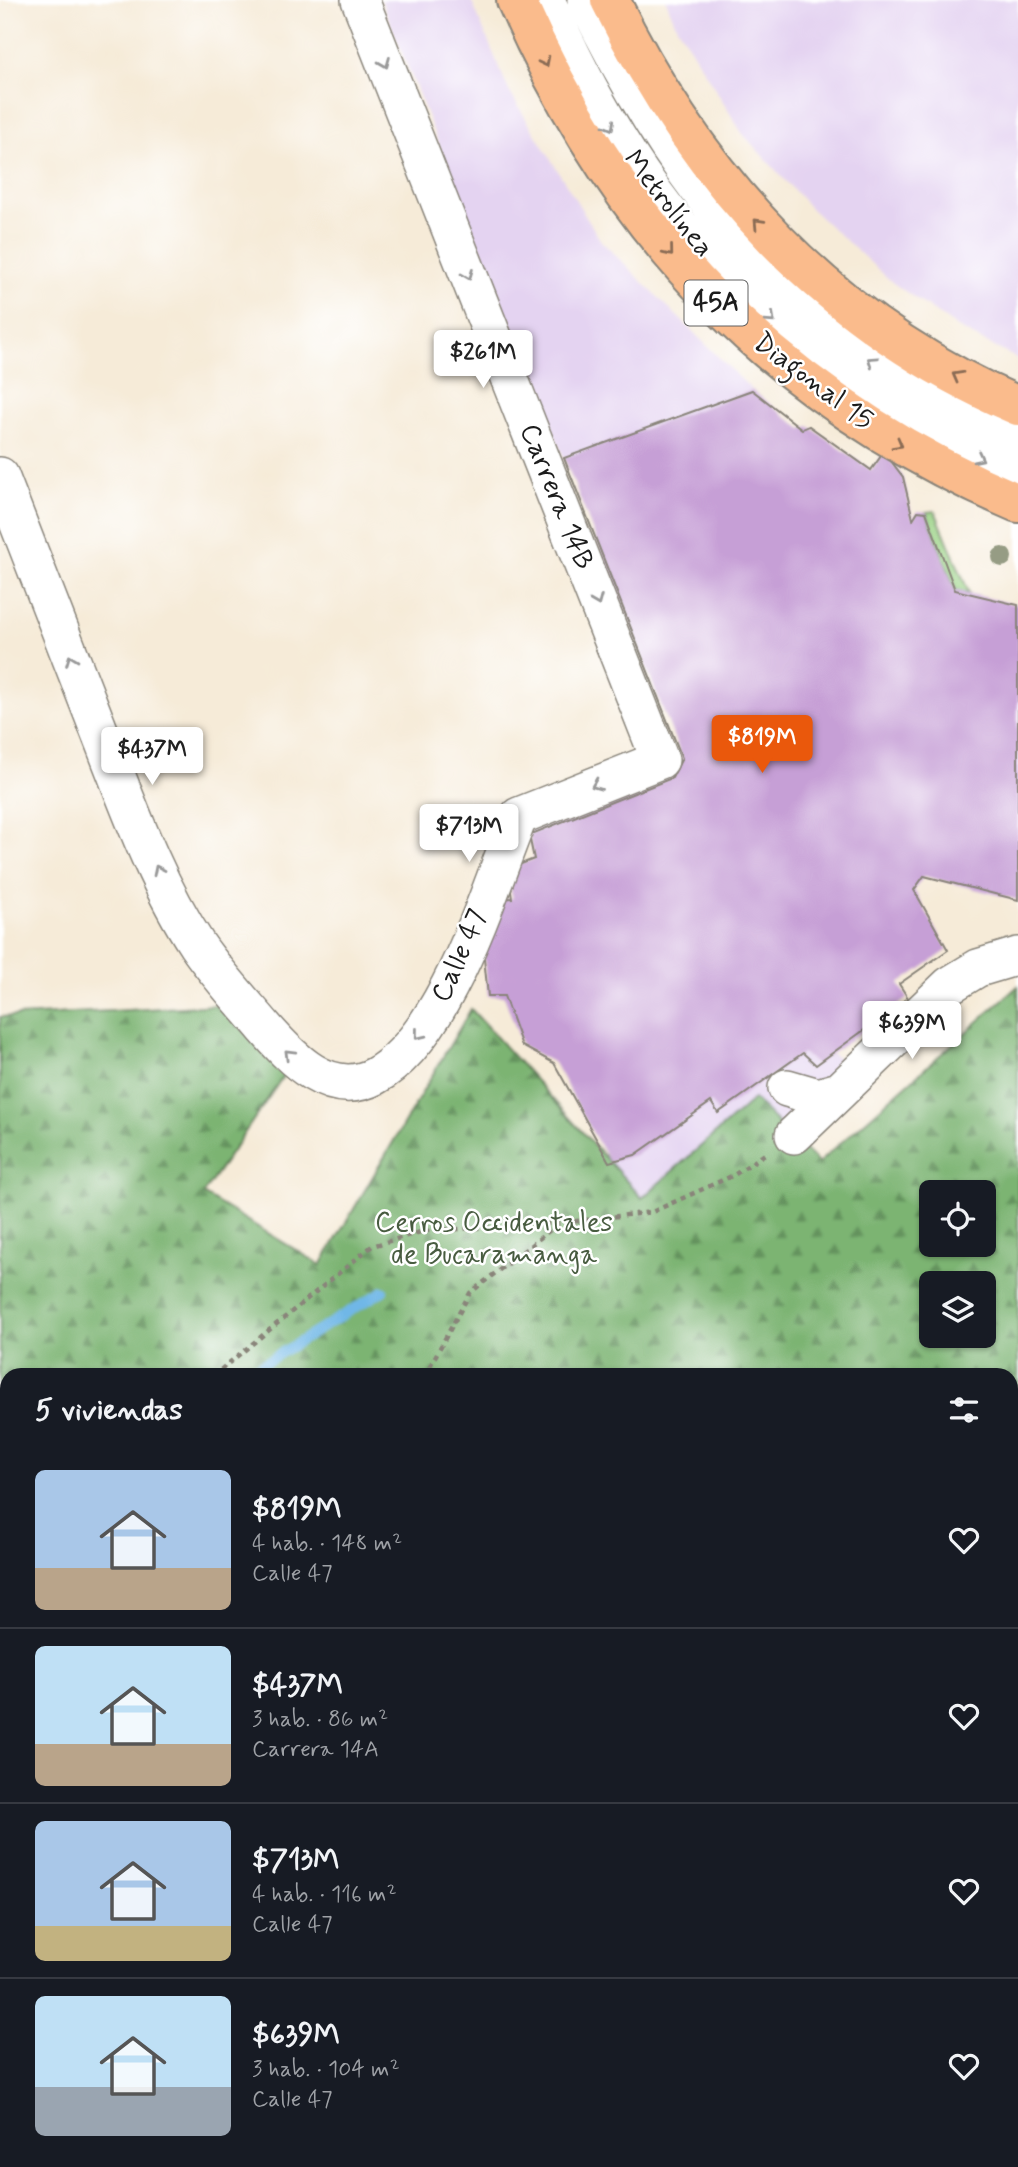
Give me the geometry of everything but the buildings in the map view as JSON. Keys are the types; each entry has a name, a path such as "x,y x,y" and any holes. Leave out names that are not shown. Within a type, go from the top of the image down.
{"main road":[{"name":"Diagonal 15","path":"516,0 573,117 619,187 674,259 720,308 771,356 827,399 948,472 1018,503"},
{"path":"610,0 629,39 699,150 744,207 796,262 840,301 884,333 959,377 1018,406"}],"street":[{"name":"Carrera 14B","path":"360,0 660,760"},
{"name":"Metrolínea","path":"545,0 617,139 678,224 739,289 800,345 862,393 989,464 1018,474"},
{"name":"Metrolínea","path":"586,0 625,80 677,161 727,228 774,279 819,321 870,360 939,401 1018,440"},
{"name":"Calle 47","path":"0,476 134,822 196,943 221,978 290,1056 323,1078 349,1082 373,1077 399,1060 445,998 519,816 660,760"},
{"path":"787,1088 818,1097 831,1082 879,1053 950,985 978,968 1018,956"},
{"path":"794,1135 831,1082"}],"path":[{"path":"223,1368 372,1246 424,1231 560,1223 652,1212 734,1175 794,1135"},
{"path":"430,1368 470,1293 560,1223"}],"shaded area":[{"path":"381,0 471,0 509,91 601,241 752,390 564,458"},
{"path":"666,0 1018,0 1018,359 961,330 893,283 811,209 742,133 676,25"},
{"path":"669,765 672,778 529,835 526,822"},
{"path":"803,1053 816,1065 832,1054 850,1066 784,1130 753,1099 642,1198 609,1162 635,1155 711,1102 718,1113"}],"green space":[{"path":"935,511 969,593 955,590 926,512"},
{"name":"Cerros Occidentales de Bucaramanga","path":"1018,986 1018,1368 0,1368 0,1017 218,1005 286,1072 203,1194 321,1265 471,1009 642,1198 754,1099 818,1163"}],"waterway":[{"path":"256,1368 383,1291"}]}
